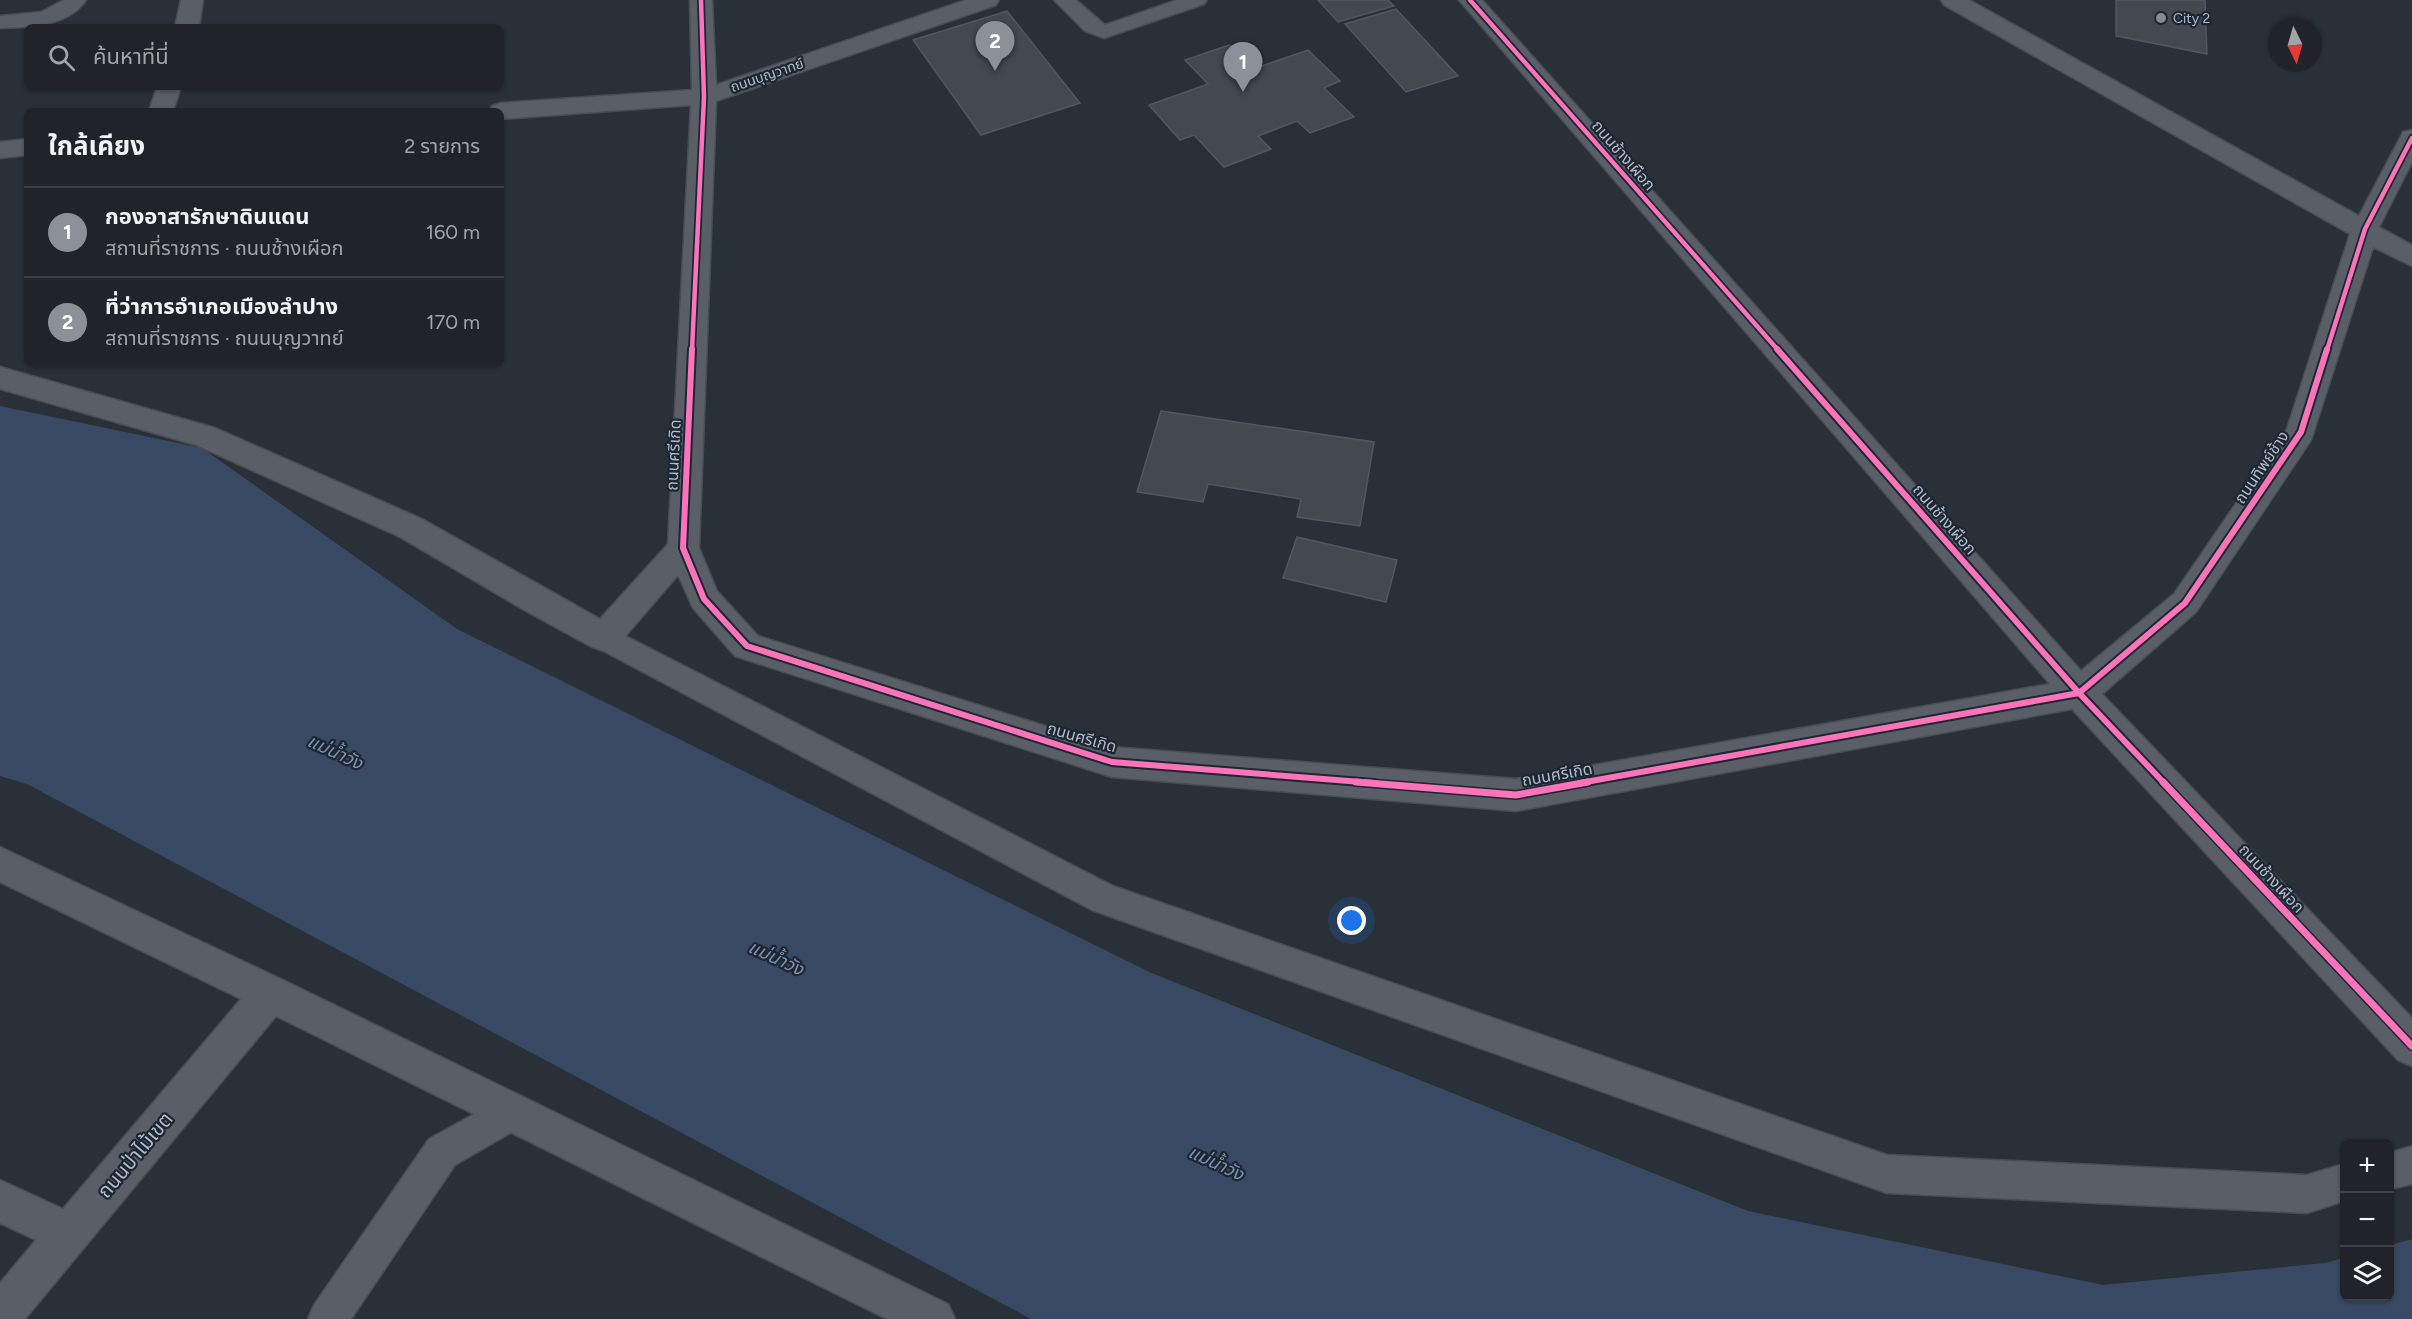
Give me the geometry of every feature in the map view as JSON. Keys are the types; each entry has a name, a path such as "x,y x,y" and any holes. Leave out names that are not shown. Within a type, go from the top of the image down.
{"street":[{"path":"188,24 192,0"},
{"name":"ถนนศรีเกิด","path":"701,0 704,97 683,548 704,599 747,646 1112,762 1516,795 2079,693"},
{"name":"ถนนบุญวาทย์","path":"504,111 704,97 988,0"},
{"name":"ถนนช้างเผือก","path":"1470,0 2079,693 2412,1046"},
{"path":"1952,0 2412,257"},
{"path":"162,108 168,90"},
{"name":"ถนนทิพย์ช้าง","path":"2079,693 2185,603 2301,432 2365,229 2412,138"},
{"path":"0,150 24,147"},
{"path":"0,378 205,436 411,528 537,602 604,637 683,548"},
{"path":"0,864 270,993 933,1319"},
{"name":"ถนนป่าไม้เขต","path":"0,1316 270,993"},
{"path":"0,1201 70,1234"}],"lane":[{"path":"0,22 53,16 65,12 76,0"},
{"path":"1064,0 1092,27 1104,32 1197,0"},
{"path":"604,637 1104,899 1887,1174 2307,1194 2340,1184"},
{"path":"328,1319 441,1152 511,1112"},
{"path":"2394,1170 2412,1164"}],"water":[{"name":"แม่น้ำวัง","path":"0,406 202,448 457,629 1149,972 1748,1211 2103,1285 2325,1263 2340,1259 2340,1301 2394,1301 2394,1244 2412,1239 2412,1319 1031,1319 27,784 0,776"}],"building":[{"path":"1318,0 1388,0 1394,6 1338,22"},
{"name":"City 2","path":"2116,0 2205,0 2207,54 2116,36"},
{"path":"1396,9 1458,76 1406,92 1345,24"},
{"path":"1007,11 1080,103 981,135 913,40"},
{"path":"1229,45 1253,69 1308,50 1340,81 1324,88 1354,117 1310,133 1297,121 1258,136 1271,149 1224,167 1194,135 1180,140 1149,105 1208,84 1185,60"},
{"path":"1161,411 1374,442 1360,526 1297,517 1301,499 1208,484 1203,502 1137,492"},
{"path":"1297,537 1397,560 1386,602 1283,578"}],"cycle path":[{"path":"701,0 704,97 683,548 704,599 747,646 1112,762 1516,795 2079,693 2185,603 2301,432 2365,229 2412,138"},
{"path":"1470,0 2079,693 2412,1046"}],"place":[{"name":"City 2","path":"2161,18"},
{"name":"ที่ว่าการอำเภอเมืองลำปาง","path":"995,71"},
{"name":"กองอาสารักษาดินแดน","path":"1243,92"}]}
